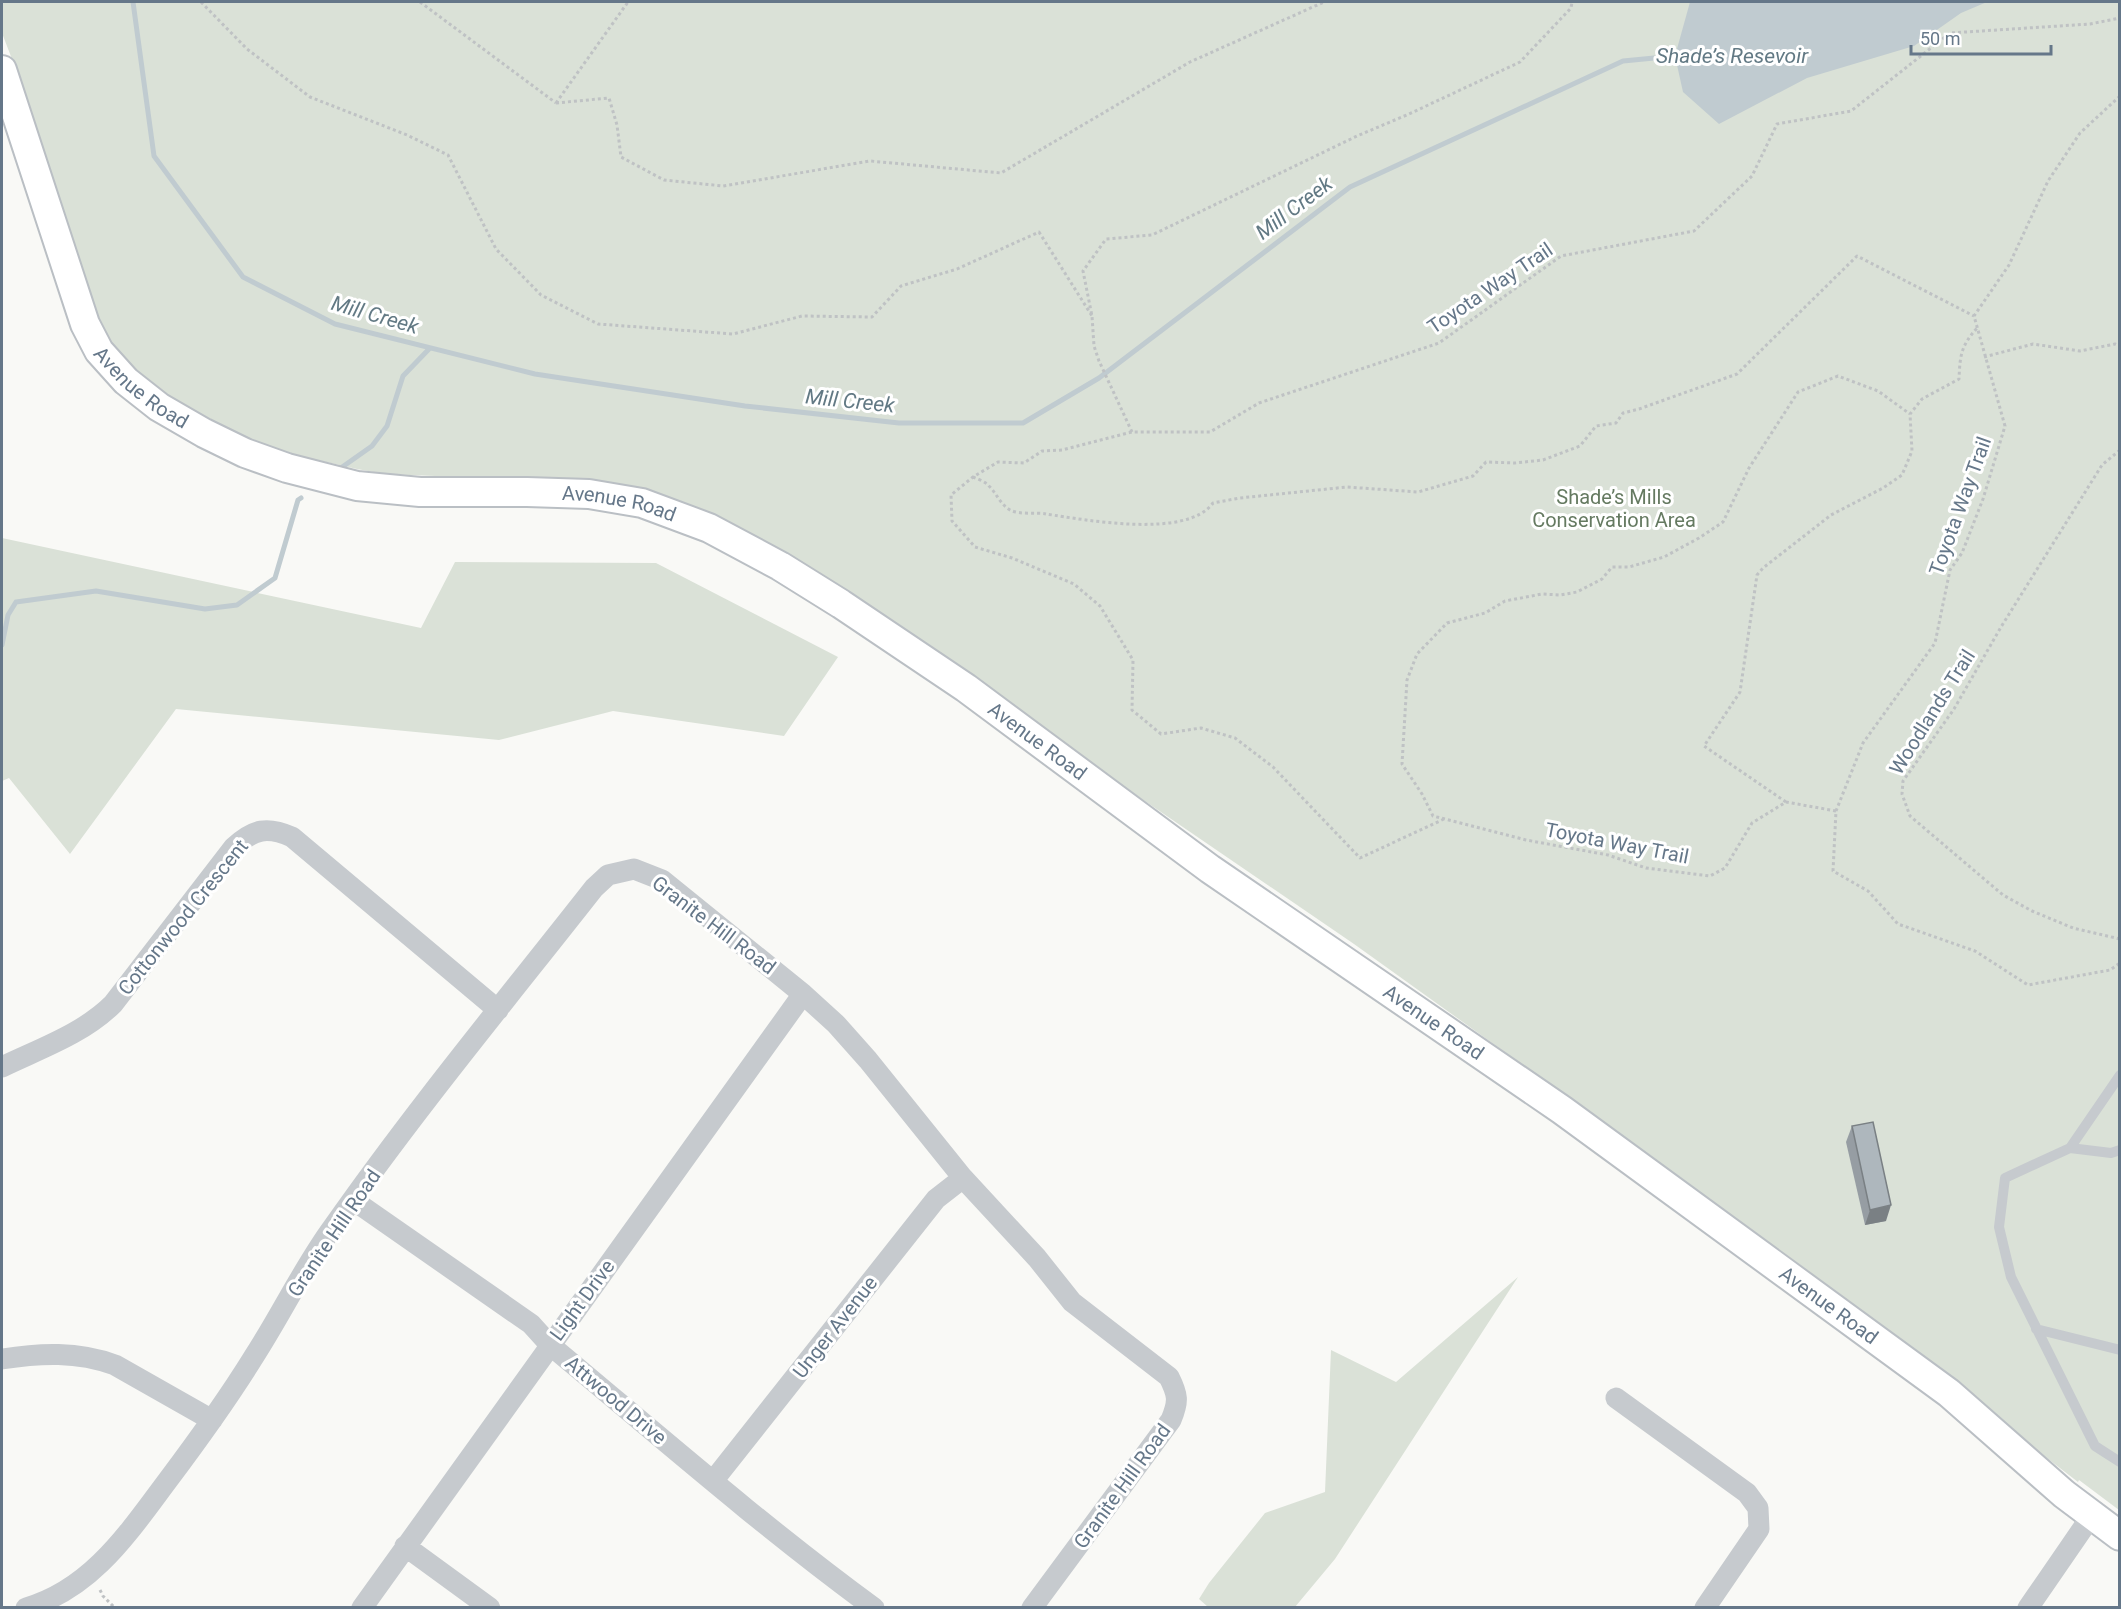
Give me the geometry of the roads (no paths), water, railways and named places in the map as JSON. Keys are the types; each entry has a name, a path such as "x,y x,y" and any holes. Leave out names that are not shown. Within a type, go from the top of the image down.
{"street":[{"name":"Avenue Road","path":"2,70 85,324 99,351 126,381 159,407 245,453 287,468 357,486 420,492 589,494 642,503 709,528 780,566 966,688 1210,869 1562,1110 1949,1393 2092,1515 2120,1536"},
{"name":"Cottonwood Crescent","path":"2,1067 84,1027 101,1016 113,1004 234,847 245,837 260,830 277,830 292,837 498,1010"},
{"name":"Granite Hill Road","path":"26,1608 61,1594 93,1571 123,1541 212,1420 253,1358 332,1228 417,1114 594,888 609,875 634,869 662,880 836,1024 963,1178 1037,1258 1072,1302 1169,1377 1176,1391 1177,1405 1171,1420 1032,1608"},
{"name":"Light Drive","path":"362,1608 802,994"},
{"name":"Unger Avenue","path":"712,1481 936,1199 963,1178"},
{"name":"Attwood Drive","path":"353,1200 531,1324 550,1345 712,1481 874,1608"},
{"path":"2,1359 28,1355 74,1354 99,1359 115,1365 212,1420"},
{"path":"1616,1398 1747,1493 1758,1508 1759,1528 1705,1608"},
{"path":"2028,1608 2092,1515"},
{"path":"405,1546 490,1608"}],"lane":[{"path":"2120,1075 2070,1148 2005,1178 1999,1227 2011,1277 2095,1446 2120,1462"},
{"path":"2070,1148 2111,1153 2120,1150"},
{"path":"2036,1329 2120,1350"}],"water":[{"name":"Shade’s Resevoir","path":"1690,2 1987,2 1961,13 1914,46 1807,78 1719,124 1683,92 1675,56"}],"waterway":[{"name":"Mill Creek","path":"133,2 154,156 243,277 335,324 535,374 745,406 899,423 1023,423 1099,378 1350,187 1623,61 1675,56 1680,53"},
{"path":"338,470 372,446 387,426 403,376 429,349"},
{"path":"2,645 8,615 16,602 96,591 205,609 237,605 275,578 298,500 301,498"}],"park label":[{"name":"Shade’s Mills Conservation Area","path":"1614,508"}]}
